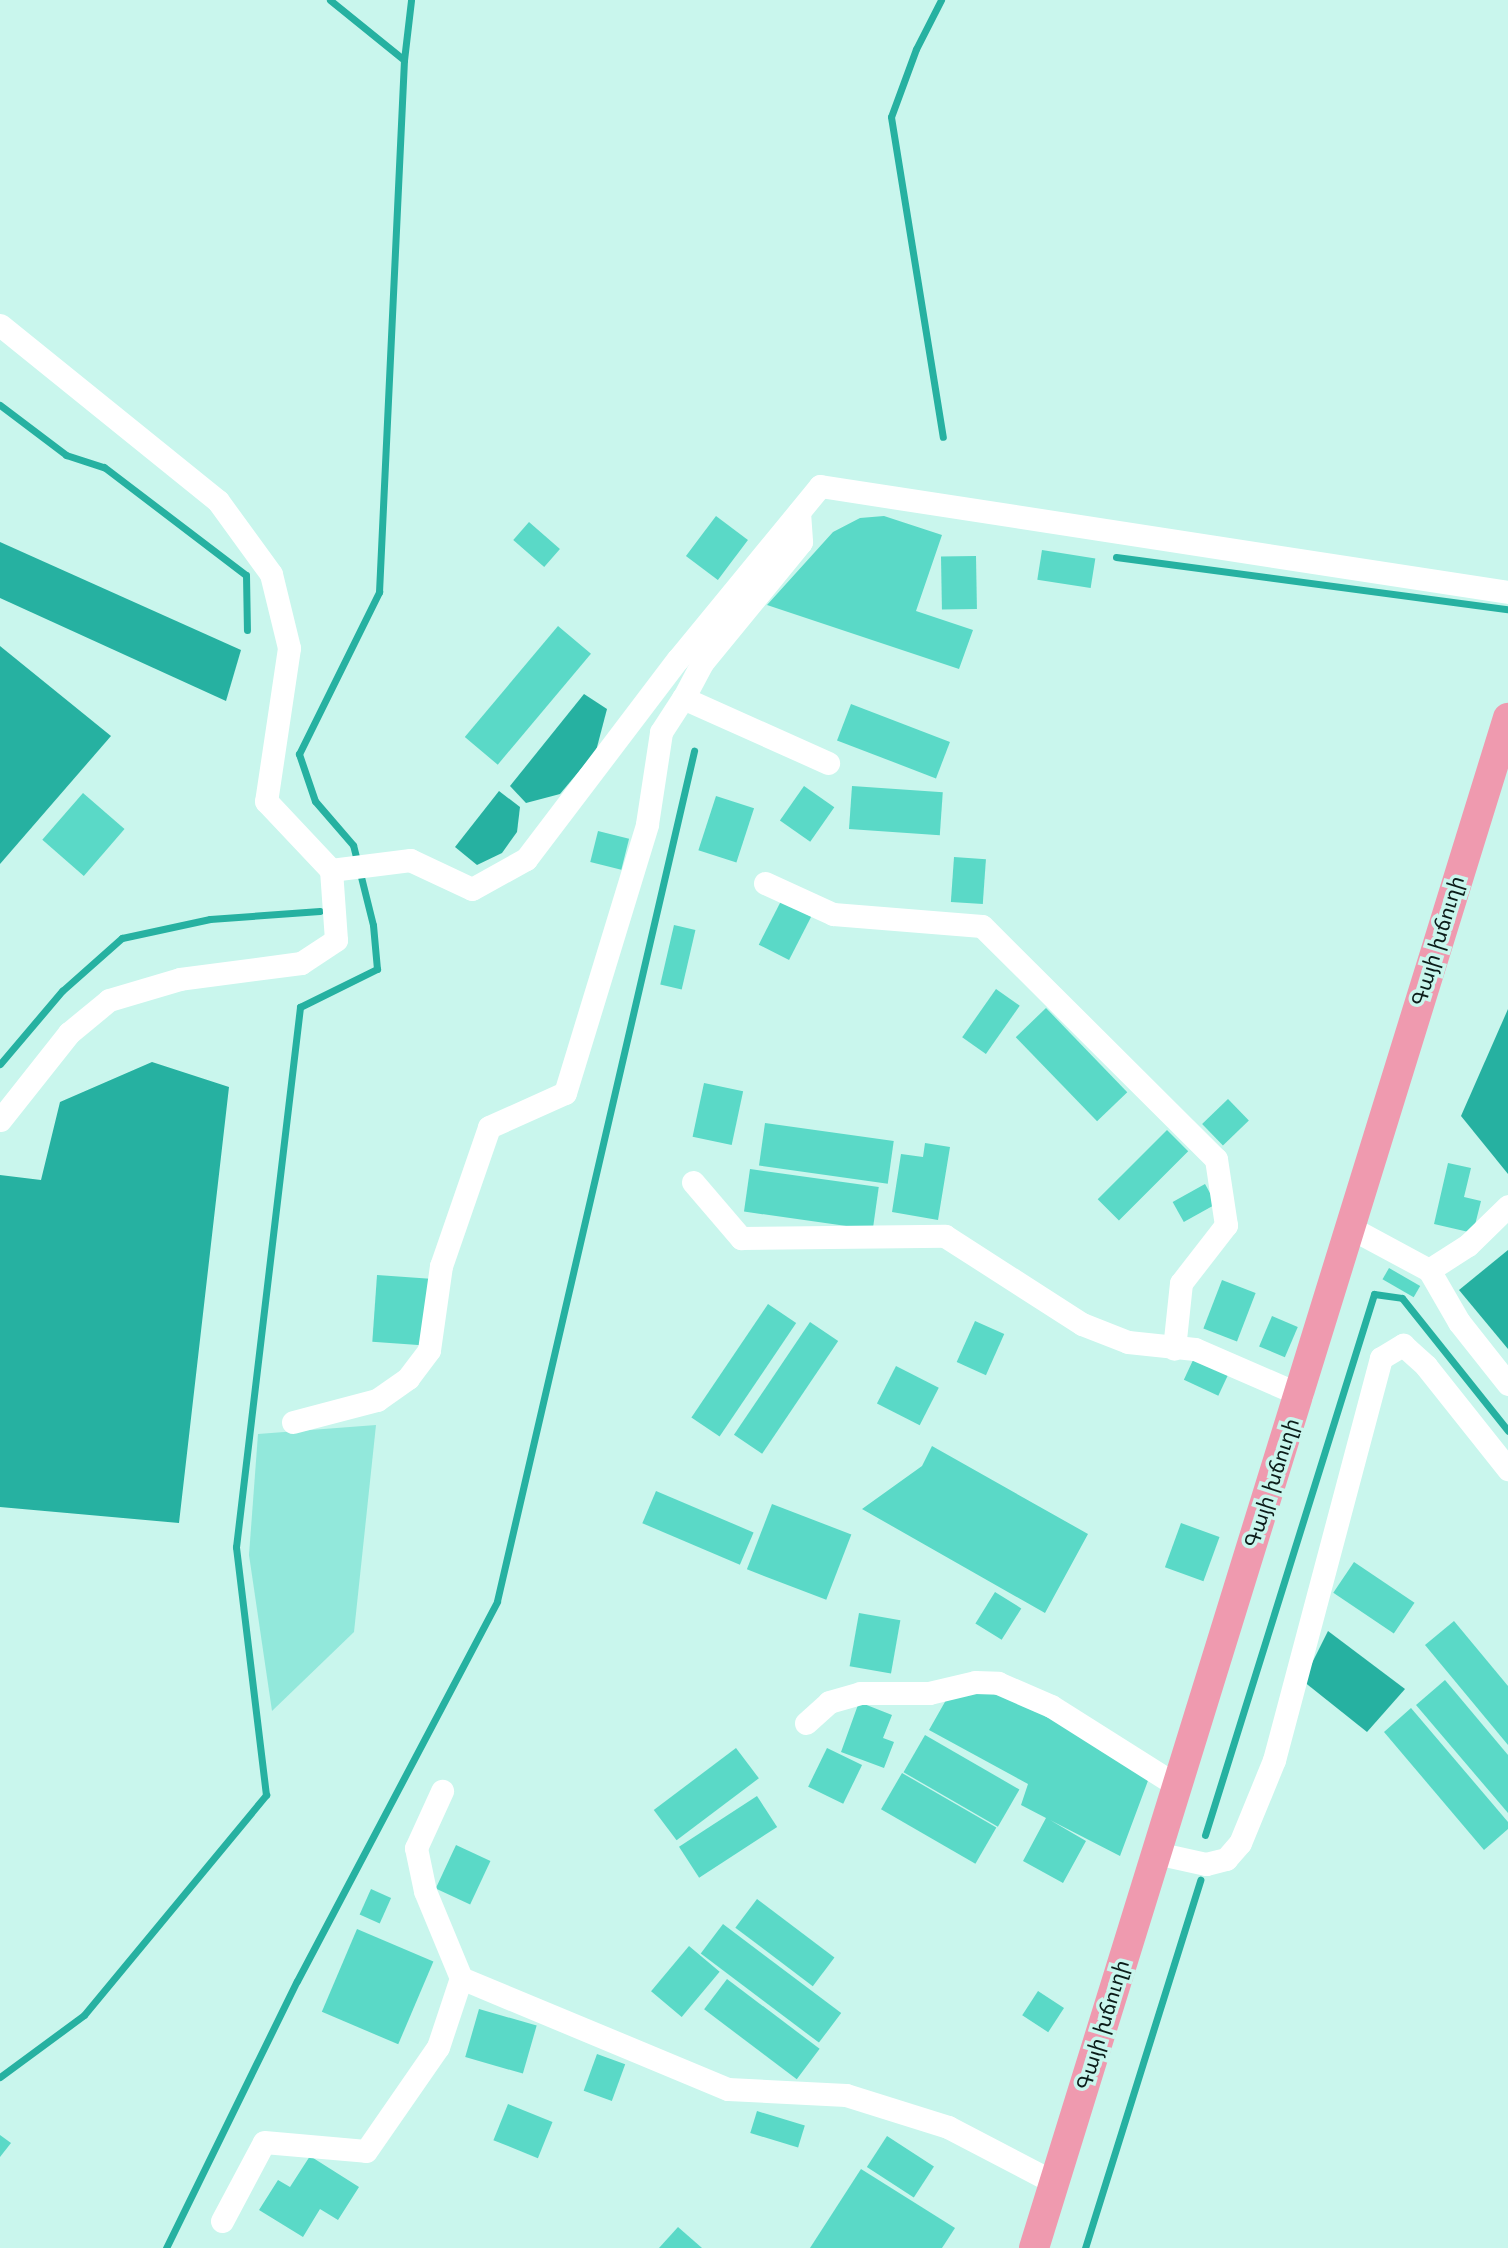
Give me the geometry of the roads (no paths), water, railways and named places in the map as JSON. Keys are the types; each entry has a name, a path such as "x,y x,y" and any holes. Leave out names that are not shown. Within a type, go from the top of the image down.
{"main road":[{"name":"Գայի խճուղի","path":"1034,2248 1176,1785 1301,1395 1349,1227 1508,718"}],"street":[{"path":"0,325 218,501 271,574 289,648 267,801 336,869 337,940 301,963 180,979 109,1000 69,1033 0,1120"},
{"path":"336,869 410,860 472,889 526,859 678,659 820,486 1508,592"},
{"path":"293,1422 377,1400 408,1378 429,1350 441,1266 489,1127 565,1093 647,824 661,732 702,663 801,542 799,512"},
{"path":"683,698 828,763"},
{"path":"765,883 833,914 982,926 1216,1159 1226,1225 1181,1283 1174,1349"},
{"path":"693,1182 741,1238 944,1236 1082,1324 1128,1342 1174,1349 1195,1349 1301,1395"},
{"path":"1429,1270 1468,1245 1508,1206"},
{"path":"1349,1227 1429,1270 1459,1322 1508,1384"},
{"path":"1156,1853 1206,1864 1226,1859 1240,1843 1274,1760 1381,1358 1403,1345 1426,1366 1508,1469"},
{"path":"806,1723 829,1702 860,1693 929,1693 975,1682 998,1683 1051,1706 1176,1785"},
{"path":"222,2221 264,2142 366,2151 438,2047 461,1978 425,1891 416,1848 442,1791"},
{"path":"461,1978 728,2089 846,2095 948,2127 1055,2183"}],"waterway":[{"path":"330,0 404,60"},
{"path":"0,2077 84,2015 266,1795 236,1547 300,1007 377,969 373,925 353,845 315,801 299,754 379,592 404,60 411,0"},
{"path":"941,0 916,49 891,117 943,437"},
{"path":"0,405 66,455 104,467 246,575 247,630"},
{"path":"1116,557 1508,609"},
{"path":"166,2248 297,1981 497,1601 694,751"},
{"path":"0,1064 62,991 122,938 210,919 320,911"},
{"path":"1205,1835 1374,1294 1402,1298 1508,1431"},
{"path":"1085,2248 1200,1880"}]}
